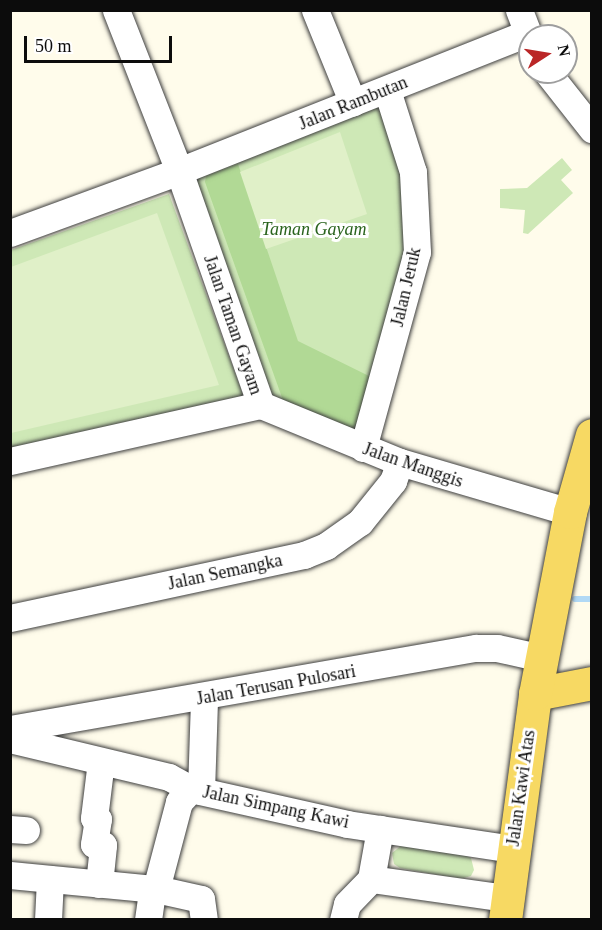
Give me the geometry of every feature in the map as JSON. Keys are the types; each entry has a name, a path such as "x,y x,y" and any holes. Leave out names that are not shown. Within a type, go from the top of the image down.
{"main road":[{"name":"Jalan Kawi Atas","path":"506,909 512,849 535,694 579,503 591,435"},
{"path":"535,694 591,683"}],"street":[{"name":"Jalan Taman Gayam","path":"10,461 261,405 179,171 116,10"},
{"path":"315,10 353,103"},
{"name":"Jalan Rambutan","path":"179,171 387,90 518,30"},
{"path":"556,84 591,129"},
{"name":"Jalan Jeruk","path":"363,448 417,252 418,210 413,172 387,90"},
{"path":"11,233 179,171"},
{"name":"Jalan Manggis","path":"261,405 400,462 579,503"},
{"name":"Jalan Semangka","path":"10,618 304,555 326,546 360,522 393,481 400,462"},
{"name":"Jalan Terusan Pulosari","path":"10,729 204,699 476,648 497,648 542,658"},
{"path":"148,920 154,890 179,802 196,790 204,699"},
{"name":"Jalan Simpang Kawi","path":"10,739 169,777 196,790 380,829 512,849"},
{"path":"99,884 103,845 94,844 98,819 94,818 101,761"},
{"path":"343,920 351,899 371,879 380,829"},
{"path":"10,875 154,890 201,898 204,920"},
{"path":"48,920 50,879"},
{"path":"371,879 506,909"}],"green space":[{"name":"Taman Gayam","path":"372,105 381,107 399,147 407,261 354,434 274,402 196,182 200,173"},
{"path":"340,132 367,214 266,249 240,172"},
{"path":"562,158 572,170 561,180 573,193 528,234 523,233 525,210 500,208 500,189 527,188"},
{"path":"238,164 298,341 371,377 354,434 285,406 205,182 206,176"},
{"path":"169,194 244,397 11,451 11,250"},
{"path":"157,213 219,385 11,433 11,267"},
{"path":"402,845 466,855 471,858 474,870 471,876 460,879 400,868 394,864 392,853"}],"waterway":[{"path":"575,599 592,599"}]}
